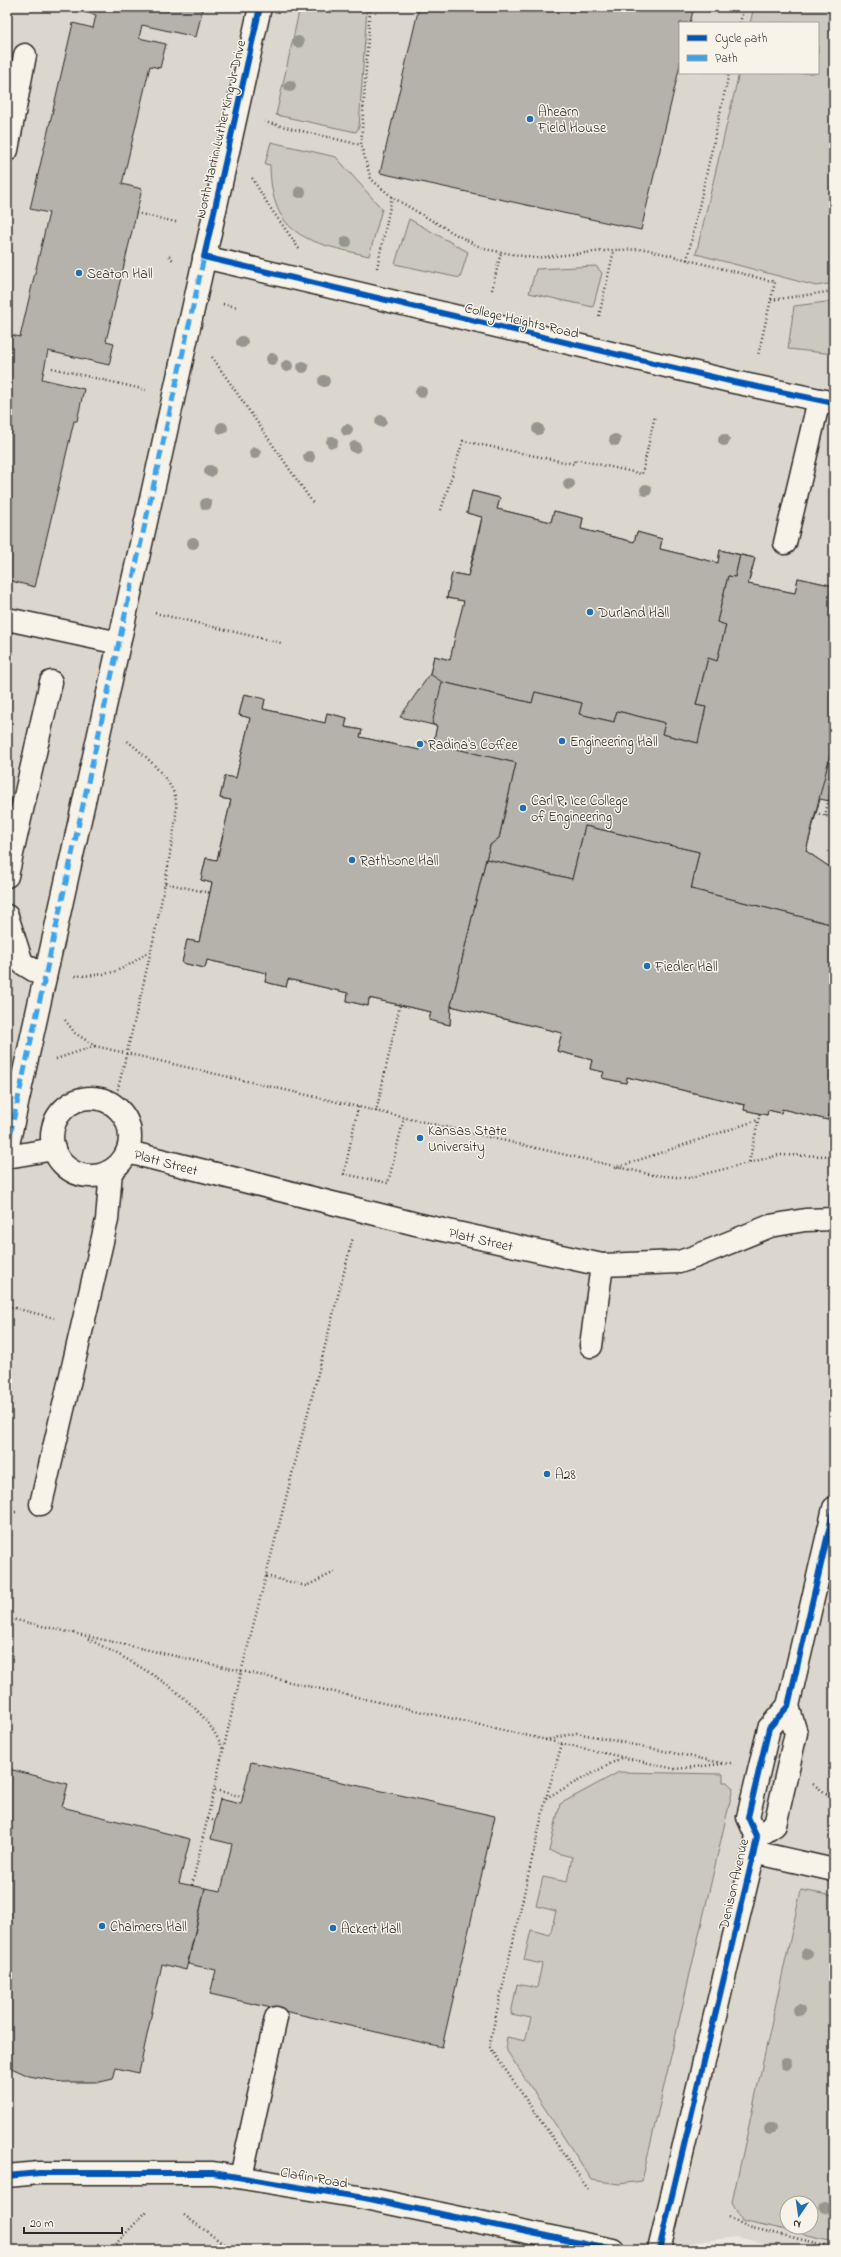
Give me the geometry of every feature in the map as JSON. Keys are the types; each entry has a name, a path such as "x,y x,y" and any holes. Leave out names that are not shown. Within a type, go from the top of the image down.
{"street":[{"name":"North Martin Luther King Jr Drive","path":"7,1149 260,7"},
{"path":"7,150 25,55"},
{"name":"College Heights Road","path":"204,257 734,382 827,401"},
{"path":"785,543 827,401"},
{"path":"7,619 119,643"},
{"path":"7,876 51,682"},
{"path":"7,916 22,963 45,977"},
{"path":"89,1098 102,1099 114,1105 123,1114 129,1126 131,1139 128,1152 121,1163 111,1171 99,1176 86,1176 73,1172 63,1164 54,1149 53,1129 58,1117 66,1107 77,1101 89,1098"},
{"path":"7,1157 54,1149"},
{"name":"Platt Street","path":"128,1152 416,1224 602,1265 678,1262 770,1226 805,1220 834,1219"},
{"path":"41,1504 107,1220 111,1171"},
{"path":"591,1346 602,1265"},
{"name":"Denison Avenue","path":"659,2250 756,1845 748,1817 769,1728 788,1706 834,1508"},
{"path":"756,1845 834,1870"},
{"path":"241,2177 276,2018"},
{"name":"Claflin Road","path":"7,2176 39,2173 213,2173 442,2213 613,2250"}],"path":[{"path":"370,7 361,145 371,179 392,197 460,237 484,249 534,258 614,250 645,249 775,282 758,355"},
{"path":"740,22 744,7"},
{"path":"688,260 729,74"},
{"path":"261,122 361,145"},
{"path":"250,174 269,206 301,251"},
{"path":"376,269 392,197"},
{"path":"136,213 176,222"},
{"path":"600,316 614,250"},
{"path":"492,290 501,252"},
{"path":"771,300 834,291"},
{"path":"190,325 313,503"},
{"path":"52,368 174,397"},
{"path":"441,510 463,440 574,464 575,459 642,474 655,415"},
{"path":"127,607 281,643"},
{"path":"100,729 122,736 143,752 160,772 175,796 175,820 165,883 114,1105"},
{"path":"825,816 834,777"},
{"path":"815,813 834,818"},
{"path":"165,883 210,893"},
{"path":"45,977 110,974 127,968 149,951"},
{"path":"376,1112 400,1004"},
{"path":"24,1070 95,1046 653,1176 689,1178 779,1155 834,1156"},
{"path":"358,1107 344,1174 388,1183 404,1118"},
{"path":"748,1162 760,1113"},
{"path":"615,1168 758,1120"},
{"path":"192,1885 242,1669 353,1235"},
{"path":"7,1306 82,1325"},
{"path":"266,1576 306,1586 335,1572"},
{"path":"7,1618 84,1637 242,1669 544,1740 675,1769 736,1763"},
{"path":"84,1637 124,1656 178,1694 208,1722 218,1737 223,1751"},
{"path":"544,1740 577,1733 724,1764"},
{"path":"562,1744 546,1798 489,2046 588,2189"},
{"path":"546,1798 623,1757"},
{"path":"809,1781 834,1799"},
{"path":"214,1790 242,1797"},
{"path":"208,1819 215,1821"},
{"path":"110,2250 147,2211"},
{"path":"184,2216 232,2250"},
{"path":"729,2217 748,2227 834,2247"}],"shaded area":[{"name":"Kansas State University","path":"7,7 834,7 834,2250 793,2250 737,2237 695,2242 677,2250 7,2250"},
{"path":"300,7 367,7 359,127 356,132 276,115"},
{"path":"754,7 834,7 834,283 816,286 696,254 739,74 819,74 819,22 750,22"},
{"path":"271,142 336,157 382,209 369,256 328,246 312,240 297,233 286,222 277,208 272,189 270,165 265,164"},
{"path":"409,219 468,252 460,278 395,264"},
{"path":"596,266 602,273 593,307 529,293 536,269"},
{"path":"834,301 834,354 788,349 794,306"},
{"path":"619,1772 723,1774 723,1782 727,1782 733,1788 642,2181 619,2184 592,2180 505,2048 507,2037 525,2041 531,2018 511,2014 517,1984 537,1988 542,1964 524,1960 531,1930 550,1935 556,1911 536,1906 543,1877 567,1882 572,1857 549,1851 560,1804"},
{"path":"801,1890 834,1896 834,2241 808,2235 819,2235 819,2195 779,2195 779,2228 742,2220 732,2202"}],"building":[{"name":"Seaton Hall","path":"60,7 203,7 196,37 142,25 139,38 166,44 160,68 150,66 122,184 142,189 106,341 114,343 109,365 48,351 42,379 84,389 77,421 74,421 35,587 7,580 7,334 20,337 49,213 30,209 73,23 93,28 96,15"},
{"name":"Ahearn Field House","path":"419,7 694,7 690,22 679,22 679,69 641,230 380,173"},
{"name":"Carl R. Ice College of Engineering","path":"472,491 500,498 497,509 551,522 554,511 583,518 581,529 634,542 637,532 662,539 660,549 718,563 720,550 755,558 748,584 795,593 798,578 834,586 834,802 820,799 806,851 834,870 834,1096 828,1120 782,1109 781,1113 768,1110 767,1115 744,1110 745,1105 627,1077 626,1083 602,1078 604,1072 590,1069 592,1060 557,1051 562,1033 451,1006 450,1025 429,1020 431,1012 369,998 368,1006 347,1001 348,993 288,979 286,987 265,982 267,973 207,960 205,968 182,963 187,940 199,942 212,883 201,880 206,858 217,860 231,800 220,798 225,776 236,778 250,718 239,715 244,694 265,699 263,709 325,723 327,713 347,718 345,727 362,730 360,737 419,750 422,741 433,744 437,726 400,717 430,674 434,656 450,660 464,601 447,598 452,573 468,576 482,517 467,513"},
{"name":"Durland Hall","path":"472,491 500,498 497,509 551,522 554,511 583,518 581,529 634,542 637,532 662,539 660,549 718,563 720,550 740,555 735,577 728,576 717,622 726,625 717,661 708,658 696,705 706,707 698,743 662,734 665,723 617,711 614,722 579,714 582,703 535,692 532,703 442,682 430,674 434,656 450,660 464,601 447,598 452,573 468,576 476,548 482,517 467,513"},
{"name":"Engineering Hall","path":"740,555 755,558 748,584 795,593 798,578 834,586 834,739 806,851 834,870 834,925 691,889 699,852 585,826 572,879 486,859 490,845 499,838 516,763 433,744 437,726 432,724 442,682 532,703 535,692 582,703 579,714 614,722 617,711 665,723 662,734 698,743 706,707 696,705 708,658 717,661 726,625 717,622 728,576 735,577"},
{"name":"Rathbone Hall","path":"244,694 265,699 263,709 325,723 327,713 347,718 345,727 362,730 360,737 419,750 422,741 516,763 499,838 490,845 486,859 451,1006 450,1025 429,1020 431,1012 369,998 368,1006 347,1001 348,993 288,979 286,987 265,982 267,973 207,960 205,968 182,963 187,940 199,942 212,883 201,880 206,858 217,860 231,800 220,798 225,776 236,778 250,718 239,715"},
{"name":"Fiedler Hall","path":"585,826 699,852 691,889 834,925 834,1096 828,1120 782,1109 781,1113 768,1110 767,1115 744,1110 745,1105 627,1077 626,1083 602,1078 604,1072 590,1069 592,1060 557,1051 562,1033 451,1006 486,859 572,879"},
{"name":"Ackert Hall","path":"251,1762 495,1816 442,2047 210,1994 216,1970 188,1964 205,1888 221,1891 232,1844 211,1839 220,1799 241,1804"},
{"name":"Chalmers Hall","path":"9,1769 68,1784 62,1807 190,1839 179,1883 205,1888 186,1970 162,1964 139,2073 116,2068 113,2079 100,2082 62,2082 29,2076 7,2066 7,1776"}],"marked path":[{"path":"7,1149 204,257"}],"cycle path":[{"path":"260,7 204,257 734,382 834,403"},
{"path":"659,2250 754,1852 757,1837 748,1817 769,1728 788,1706 834,1508"},
{"path":"7,2176 39,2173 213,2173 365,2198 613,2250"}],"place":[{"name":"Ahearn Field House","path":"530,119"},
{"name":"Seaton Hall","path":"79,273"},
{"name":"Durland Hall","path":"590,612"},
{"name":"Engineering Hall","path":"562,741"},
{"name":"Radina's Coffee","path":"420,744"},
{"name":"Carl R. Ice College of Engineering","path":"523,808"},
{"name":"Rathbone Hall","path":"352,860"},
{"name":"Fiedler Hall","path":"647,966"},
{"name":"Kansas State University","path":"420,1138"},
{"name":"A28","path":"547,1474"},
{"name":"Chalmers Hall","path":"102,1926"},
{"name":"Ackert Hall","path":"333,1928"}]}
